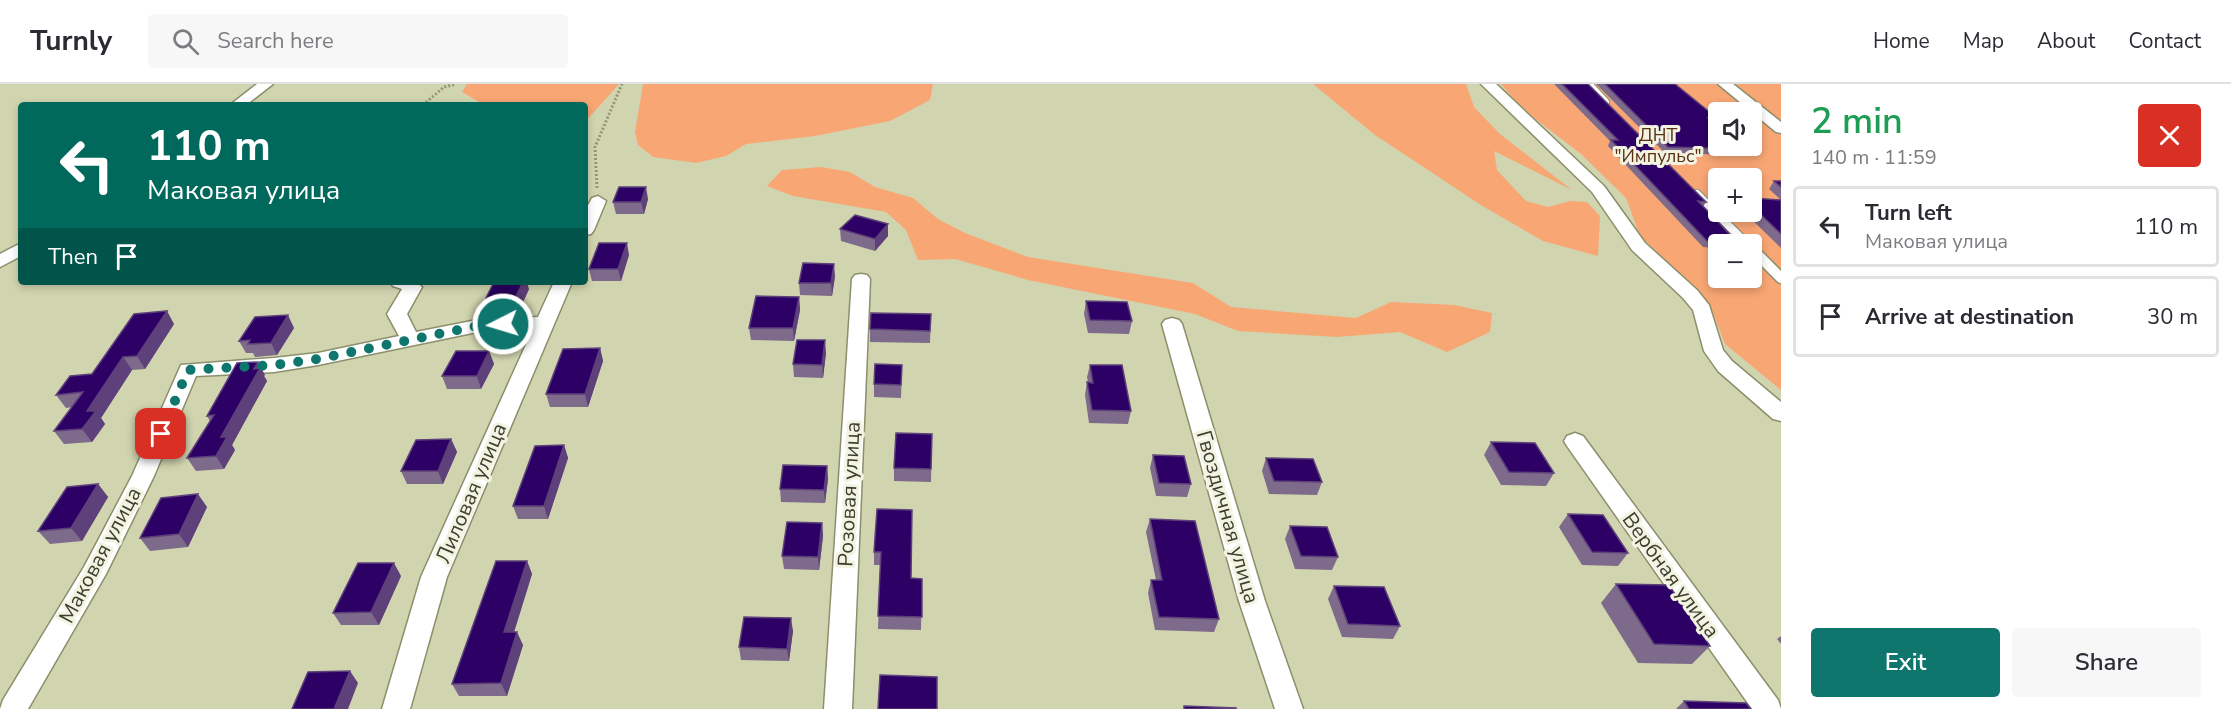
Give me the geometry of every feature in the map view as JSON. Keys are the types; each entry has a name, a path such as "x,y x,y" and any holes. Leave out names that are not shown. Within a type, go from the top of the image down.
{"street":[{"path":"241,102 266,84"},
{"path":"1488,84 1598,189 1638,246 1690,294 1702,309 1710,342 1725,366 1781,414"},
{"path":"1725,84 1781,129"},
{"path":"588,223 598,201"},
{"path":"0,262 18,250"},
{"name":"Розовая улица","path":"838,709 861,279"},
{"path":"407,285 413,287 397,314 410,339"},
{"name":"Лиловая улица","path":"396,709 434,577 562,285"},
{"name":"Маковая улица","path":"13,709 98,564 143,476 188,370 274,365 318,359 482,325 545,323"},
{"name":"Гвоздичная улица","path":"1172,324 1252,601 1289,709"},
{"name":"Вербная улица","path":"1575,441 1768,709"}],"lane":[{"path":"1588,84 1610,107"},
{"path":"1690,187 1737,234"},
{"path":"1762,259 1781,279"}],"path":[{"path":"426,102 444,87 456,84"},
{"path":"598,201 595,147 622,84"}],"green space":[{"path":"467,84 619,84 588,119 588,102 479,102 462,92"},
{"path":"643,84 933,84 930,100 890,121 815,136 746,144 726,156 696,163 653,157 638,145 635,132"},
{"path":"1313,84 1466,84 1474,107 1500,134 1572,190 1494,151 1497,170 1526,201 1548,207 1570,201 1587,202 1600,216 1598,256 1543,241 1484,207 1375,135"},
{"name":"ДНТ \"Импульс\"","path":"1501,84 1781,84 1781,390 1725,344 1711,308 1689,282 1640,236 1626,198 1581,154 1521,108"},
{"path":"821,167 850,172 875,187 913,198 938,219 965,233 1028,257 1193,283 1231,307 1356,318 1391,302 1454,305 1492,313 1490,332 1447,352 1400,332 1337,337 1238,331 1195,314 1028,280 955,259 918,260 906,230 886,212 793,196 767,186 782,170"}],"building":[{"path":"1562,84 1588,84 1706,202 1698,201 1708,212 1708,222 1718,222 1729,234 1708,234 1707,241 1611,140 1618,140"},
{"path":"1605,84 1675,84 1708,111 1708,148 1668,147"},
{"path":"619,187 646,187 641,202 613,202"},
{"path":"1762,199 1781,200 1781,234 1762,216"},
{"path":"855,215 888,224 875,239 840,229"},
{"path":"599,243 627,243 618,269 589,269"},
{"path":"803,263 834,264 831,283 799,283"},
{"path":"492,285 522,285 515,298 486,298"},
{"path":"756,296 799,297 793,328 749,328"},
{"path":"1086,301 1127,302 1132,321 1090,320"},
{"path":"167,311 137,356 123,357 87,411 96,411 82,429 54,431 83,392 56,395 70,376 92,374 134,314"},
{"path":"871,313 931,314 930,331 870,329"},
{"path":"288,315 271,343 248,344 250,340 239,341 255,317"},
{"path":"797,340 825,340 822,365 793,364"},
{"path":"600,348 585,394 546,394 563,349"},
{"path":"456,351 489,351 477,376 442,376"},
{"path":"258,362 254,369 260,368 221,437 227,437 216,456 187,458 214,415 207,416 237,363"},
{"path":"875,364 902,365 901,385 874,384"},
{"path":"1090,365 1122,365 1131,411 1092,410 1087,382 1093,383"},
{"path":"896,433 932,434 931,469 894,468"},
{"path":"451,439 438,471 401,471 416,440"},
{"path":"1491,442 1535,443 1554,473 1509,472"},
{"path":"564,445 544,506 513,506 535,446"},
{"path":"1153,455 1184,456 1191,484 1159,483"},
{"path":"1266,458 1313,459 1322,482 1274,481"},
{"path":"783,465 827,466 824,490 780,489"},
{"path":"98,484 71,528 38,531 67,487"},
{"path":"198,494 179,534 140,538 161,498"},
{"path":"877,509 912,510 911,578 922,579 922,617 878,616 881,552 874,552"},
{"path":"1568,514 1603,515 1628,553 1592,552"},
{"path":"1150,519 1195,521 1219,619 1159,617 1151,580 1162,580"},
{"path":"787,522 822,523 818,557 782,556"},
{"path":"1290,526 1327,527 1338,557 1301,556"},
{"path":"496,561 527,561 504,632 517,632 501,683 452,684"},
{"path":"358,563 394,563 371,612 333,613"},
{"path":"1616,584 1669,585 1710,646 1654,644"},
{"path":"1334,586 1384,587 1400,626 1348,624"},
{"path":"744,617 791,618 787,649 739,647"},
{"path":"350,671 334,709 292,709 308,672"},
{"path":"880,675 937,677 937,709 878,709"},
{"path":"1684,701 1746,703 1751,709 1689,709"},
{"path":"1184,706 1236,708 1236,709 1184,709"}],"route":[{"path":"161,434 188,370 274,365 318,359 482,325 503,324"}]}
